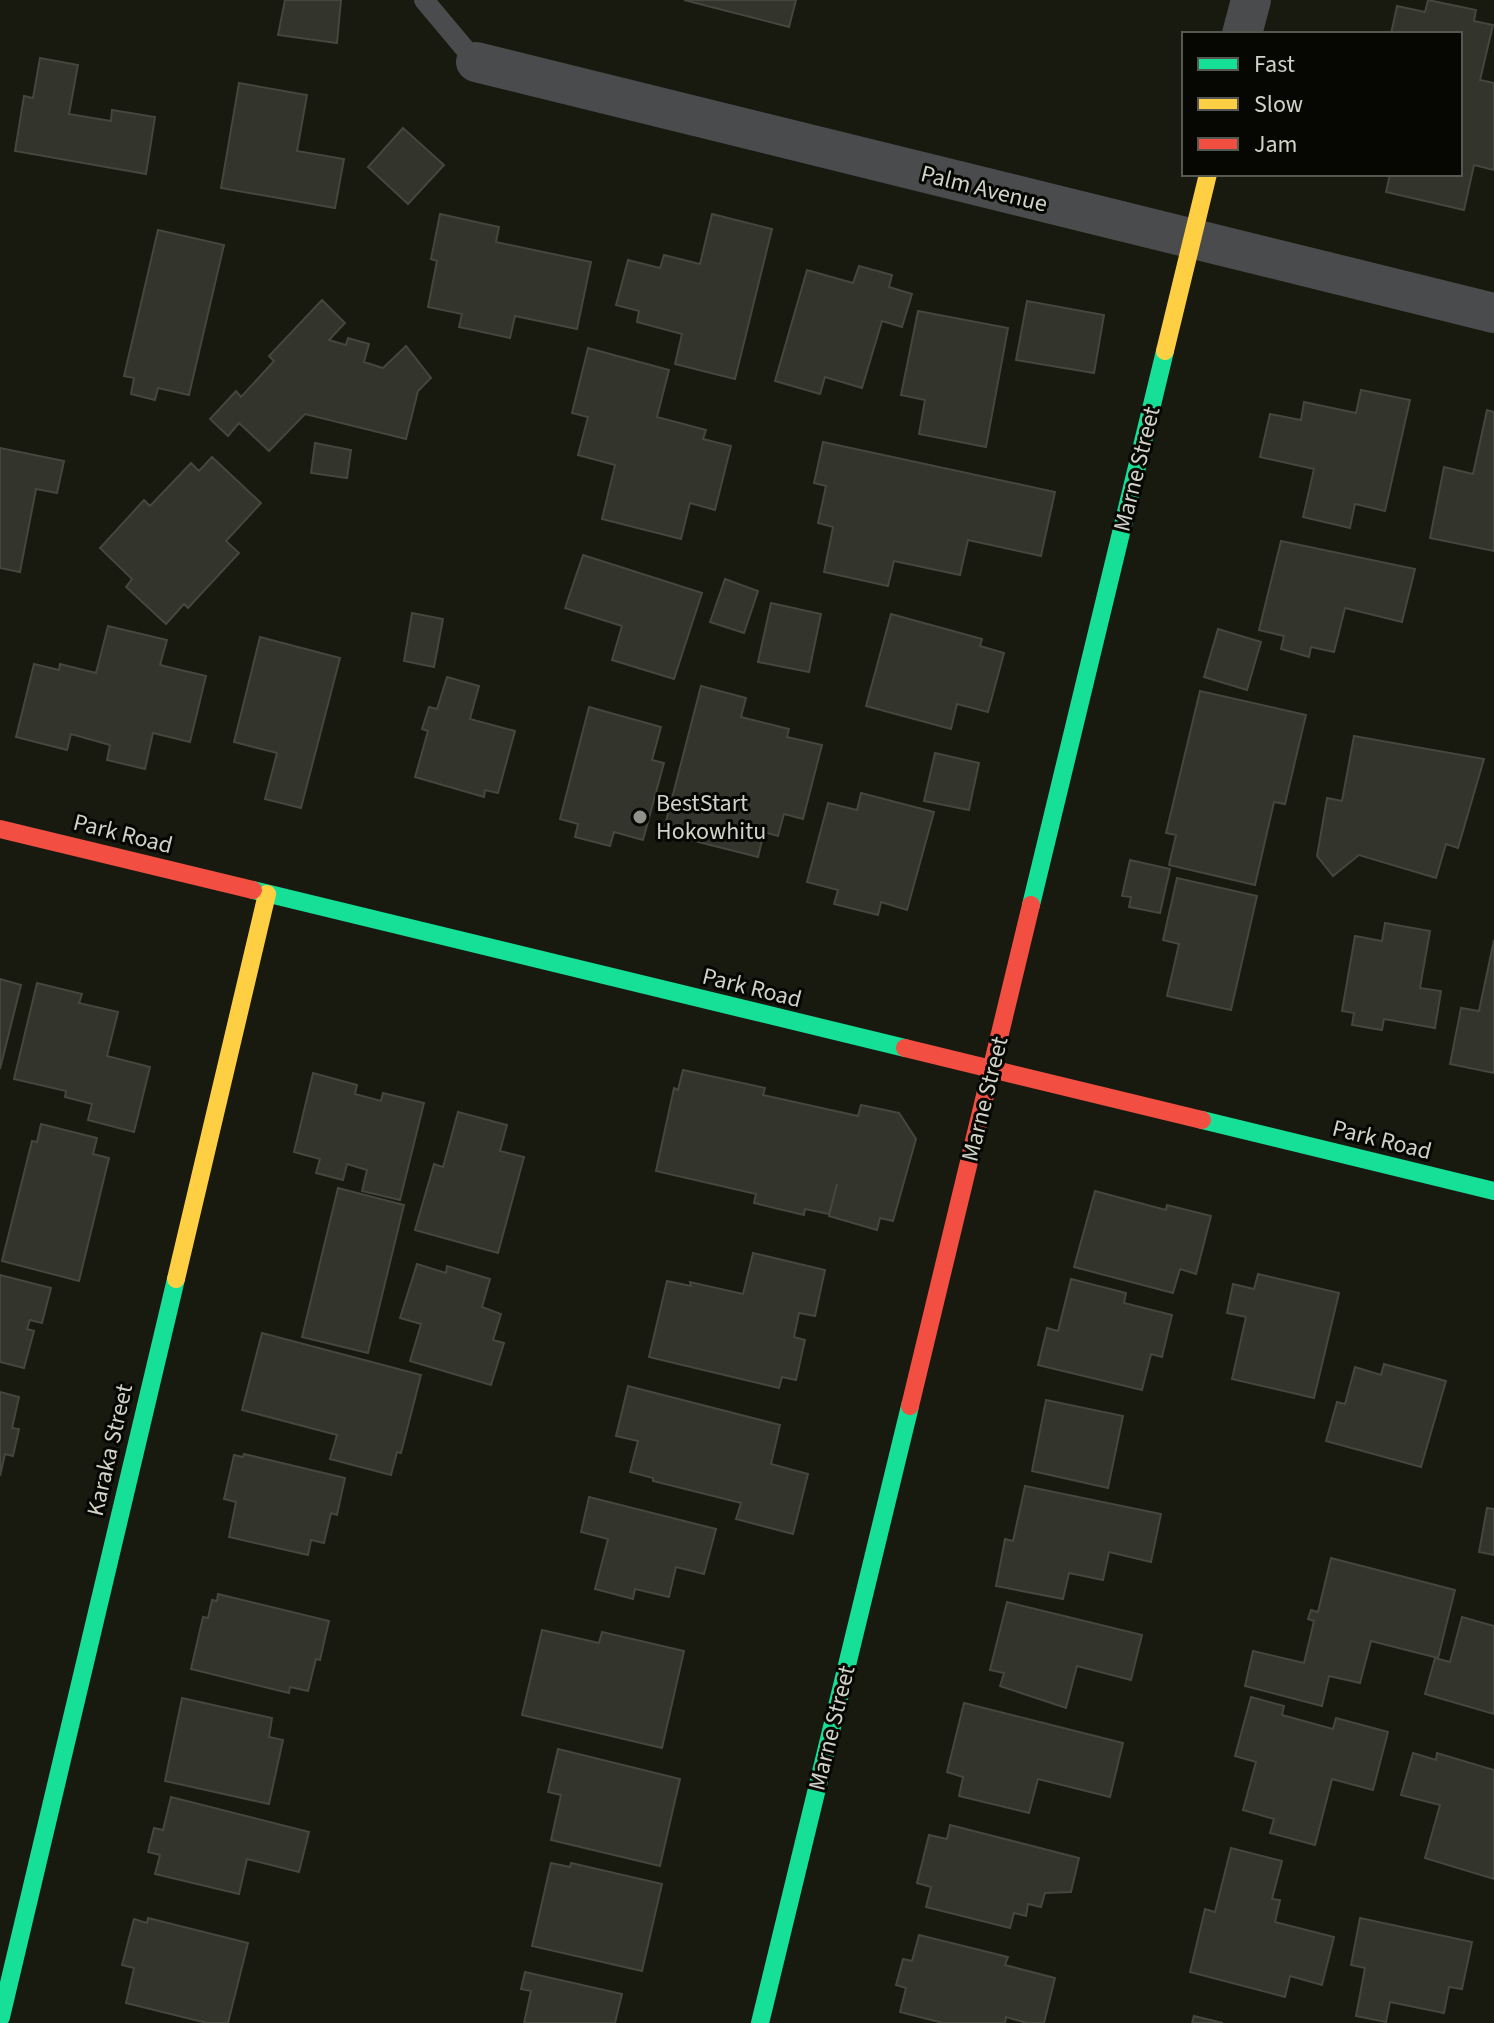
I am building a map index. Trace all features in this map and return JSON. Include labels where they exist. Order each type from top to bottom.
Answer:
[{"type":"street","points":[[1243,32],[1251,0]]},
{"type":"street","name":"Palm Avenue","points":[[476,62],[1494,313]]},
{"type":"street","name":"Marne Street","points":[[760,2023],[1208,176]]},
{"type":"street","name":"Park Road","points":[[0,829],[1494,1191]]},
{"type":"street","name":"Karaka Street","points":[[1,2017],[267,894]]},
{"type":"lane","points":[[424,0],[476,62]]},
{"type":"building","points":[[285,0],[341,0],[337,43],[278,35]]},
{"type":"building","points":[[684,0],[796,0],[789,27]]},
{"type":"building","points":[[1428,0],[1476,10],[1474,21],[1493,25],[1480,80],[1494,83],[1494,170],[1474,165],[1464,210],[1386,192],[1390,176],[1462,176],[1462,32],[1391,32],[1397,6],[1425,12]]},
{"type":"building","points":[[40,58],[78,65],[69,114],[111,121],[112,110],[155,117],[146,174],[15,151],[24,96],[33,98]]},
{"type":"building","points":[[239,83],[307,95],[297,151],[344,159],[335,208],[221,188]]},
{"type":"building","points":[[403,128],[444,165],[408,204],[368,167]]},
{"type":"building","points":[[440,214],[499,227],[496,242],[591,262],[577,329],[515,316],[510,338],[459,327],[462,314],[428,307],[437,261],[431,259]]},
{"type":"building","points":[[712,214],[772,229],[735,379],[675,364],[682,334],[637,322],[639,311],[616,305],[628,260],[660,268],[664,255],[700,264]]},
{"type":"building","points":[[158,230],[224,245],[189,395],[158,388],[155,400],[131,394],[134,378],[124,376]]},
{"type":"building","points":[[859,266],[892,275],[889,287],[912,294],[902,327],[882,321],[862,388],[825,377],[820,394],[775,381],[807,270],[853,283]]},
{"type":"building","points":[[322,300],[345,323],[329,340],[346,345],[348,338],[369,344],[364,362],[383,368],[406,346],[431,378],[418,391],[406,439],[305,414],[269,451],[239,423],[228,436],[210,419],[236,391],[241,397],[274,361],[269,356]]},
{"type":"building","points":[[1027,301],[1104,315],[1094,373],[1016,360]]},
{"type":"building","points":[[918,311],[1008,328],[986,447],[919,434],[925,400],[901,395]]},
{"type":"building","points":[[588,348],[669,370],[657,417],[706,430],[703,439],[731,446],[715,510],[690,503],[681,539],[602,519],[615,465],[578,455],[588,417],[572,413]]},
{"type":"building","points":[[1361,390],[1410,400],[1385,511],[1355,504],[1350,528],[1303,517],[1314,469],[1260,457],[1270,414],[1301,420],[1304,402],[1356,413]]},
{"type":"building","points":[[1487,410],[1494,412],[1494,551],[1430,538],[1444,467],[1473,474]]},
{"type":"building","points":[[823,442],[1055,492],[1041,556],[968,540],[960,575],[894,561],[888,586],[824,572],[833,527],[818,523],[826,486],[814,483]]},
{"type":"building","points":[[315,443],[351,450],[347,478],[311,473]]},
{"type":"building","points":[[0,448],[64,461],[57,493],[36,489],[20,572],[0,568]]},
{"type":"building","points":[[212,457],[261,503],[226,541],[239,553],[188,608],[184,604],[166,624],[126,587],[132,579],[100,548],[144,500],[150,506],[191,463],[199,471]]},
{"type":"building","points":[[1281,541],[1415,569],[1402,622],[1345,608],[1334,652],[1311,647],[1309,657],[1281,649],[1284,636],[1259,630]]},
{"type":"building","points":[[583,555],[702,593],[674,679],[612,660],[622,626],[565,608]]},
{"type":"building","points":[[725,579],[758,591],[744,633],[710,622]]},
{"type":"building","points":[[771,603],[821,614],[809,672],[758,662]]},
{"type":"building","points":[[412,613],[443,619],[434,667],[404,661]]},
{"type":"building","points":[[891,614],[982,639],[980,646],[1004,653],[988,712],[957,704],[951,729],[866,706]]},
{"type":"building","points":[[108,626],[167,640],[160,665],[206,676],[190,742],[153,733],[145,769],[107,760],[110,745],[71,734],[67,750],[16,737],[34,664],[59,670],[60,664],[96,673]]},
{"type":"building","points":[[1218,629],[1261,642],[1247,690],[1204,677]]},
{"type":"building","points":[[260,637],[340,658],[301,808],[265,799],[277,753],[234,742]]},
{"type":"building","points":[[447,677],[479,686],[470,719],[515,731],[498,793],[485,790],[484,797],[415,777],[428,731],[422,729],[429,707],[437,709]]},
{"type":"building","points":[[701,686],[746,698],[741,717],[789,729],[787,737],[822,745],[803,819],[784,814],[778,836],[764,832],[758,857],[663,833]]},
{"type":"building","points":[[1200,691],[1306,715],[1285,804],[1274,802],[1255,885],[1169,865],[1176,835],[1166,833]]},
{"type":"building","points":[[589,707],[661,727],[652,760],[664,763],[643,840],[614,832],[610,846],[575,837],[578,824],[560,819]]},
{"type":"building","points":[[1354,736],[1484,759],[1458,848],[1446,844],[1436,878],[1359,855],[1333,876],[1317,856],[1327,798],[1342,801]]},
{"type":"building","points":[[935,753],[979,763],[969,810],[924,801]]},
{"type":"building","points":[[861,793],[934,812],[907,910],[881,902],[878,915],[834,904],[838,890],[807,882],[828,803],[857,810]]},
{"type":"building","points":[[1130,860],[1170,869],[1160,913],[1129,907],[1131,897],[1122,896]]},
{"type":"building","points":[[1177,878],[1257,896],[1231,1010],[1167,996],[1179,944],[1163,940]]},
{"type":"building","points":[[1385,923],[1430,931],[1420,988],[1441,991],[1435,1028],[1384,1019],[1382,1030],[1352,1025],[1354,1013],[1342,1011],[1355,936],[1382,941]]},
{"type":"building","points":[[1494,940],[1494,1073],[1450,1064],[1461,1008],[1479,1011]]},
{"type":"building","points":[[0,979],[21,985],[0,1069]]},
{"type":"building","points":[[37,983],[82,994],[79,1003],[118,1012],[107,1056],[150,1067],[134,1132],[88,1120],[92,1104],[65,1097],[66,1091],[14,1079]]},
{"type":"building","points":[[683,1070],[765,1088],[763,1095],[858,1116],[861,1105],[899,1113],[916,1139],[893,1221],[880,1218],[877,1230],[829,1216],[837,1184],[829,1214],[805,1209],[804,1215],[754,1203],[756,1194],[656,1171],[674,1088],[678,1090]]},
{"type":"building","points":[[313,1073],[357,1085],[355,1094],[381,1101],[383,1093],[424,1103],[400,1200],[362,1191],[367,1170],[347,1164],[343,1180],[316,1173],[320,1159],[294,1152]]},
{"type":"building","points":[[458,1112],[507,1125],[500,1151],[524,1157],[498,1253],[415,1230],[434,1164],[443,1167]]},
{"type":"building","points":[[41,1124],[97,1138],[93,1154],[109,1158],[79,1281],[2,1261],[32,1141],[37,1142]]},
{"type":"building","points":[[338,1188],[404,1205],[368,1353],[302,1337]]},
{"type":"building","points":[[1095,1191],[1166,1210],[1167,1205],[1211,1216],[1196,1274],[1180,1269],[1173,1293],[1074,1267]]},
{"type":"building","points":[[753,1253],[825,1270],[815,1316],[799,1313],[794,1337],[805,1340],[796,1380],[782,1377],[779,1388],[649,1357],[667,1281],[691,1286],[690,1282],[743,1294]]},
{"type":"building","points":[[417,1264],[446,1273],[447,1266],[490,1279],[482,1307],[501,1314],[493,1340],[504,1343],[491,1385],[410,1361],[421,1324],[400,1318]]},
{"type":"building","points":[[1258,1274],[1339,1293],[1314,1398],[1232,1379],[1246,1317],[1227,1313],[1233,1284],[1254,1289]]},
{"type":"building","points":[[0,1275],[51,1288],[42,1323],[30,1320],[27,1329],[34,1331],[24,1368],[0,1362]]},
{"type":"building","points":[[1071,1279],[1126,1293],[1124,1303],[1172,1315],[1162,1357],[1151,1354],[1142,1390],[1038,1365],[1047,1328],[1058,1331]]},
{"type":"building","points":[[262,1333],[421,1375],[401,1453],[397,1452],[391,1475],[330,1459],[337,1435],[242,1410]]},
{"type":"building","points":[[1384,1364],[1446,1381],[1421,1467],[1326,1441],[1337,1402],[1345,1404],[1355,1367],[1381,1375]]},
{"type":"building","points":[[628,1386],[780,1425],[771,1464],[808,1474],[793,1534],[736,1519],[741,1503],[653,1481],[653,1478],[630,1472],[638,1441],[616,1436]]},
{"type":"building","points":[[0,1392],[19,1397],[12,1428],[19,1429],[13,1456],[5,1454],[0,1476]]},
{"type":"building","points":[[1046,1400],[1123,1416],[1108,1488],[1032,1471]]},
{"type":"building","points":[[244,1454],[345,1478],[337,1515],[331,1513],[324,1543],[311,1540],[308,1555],[229,1537],[236,1502],[224,1499],[234,1455],[243,1457]]},
{"type":"building","points":[[1025,1486],[1161,1514],[1151,1562],[1109,1552],[1103,1580],[1069,1573],[1063,1599],[996,1586],[1005,1539],[1013,1541]]},
{"type":"building","points":[[589,1497],[716,1529],[704,1574],[676,1567],[669,1597],[635,1589],[633,1599],[595,1589],[608,1539],[581,1532]]},
{"type":"building","points":[[1487,1508],[1494,1509],[1494,1555],[1479,1552]]},
{"type":"building","points":[[1331,1558],[1455,1590],[1438,1658],[1371,1641],[1360,1683],[1329,1676],[1322,1706],[1245,1686],[1253,1651],[1304,1663],[1314,1621],[1308,1619],[1311,1610],[1318,1612]]},
{"type":"building","points":[[218,1594],[329,1621],[320,1660],[316,1659],[308,1691],[290,1687],[289,1693],[191,1669],[203,1617],[208,1618],[212,1600],[217,1601]]},
{"type":"building","points":[[1007,1602],[1142,1635],[1131,1680],[1077,1666],[1066,1708],[1000,1686],[1004,1673],[990,1670]]},
{"type":"building","points":[[1462,1617],[1494,1626],[1494,1714],[1425,1694],[1435,1658],[1450,1662]]},
{"type":"building","points":[[542,1630],[599,1643],[602,1632],[684,1651],[662,1748],[522,1715]]},
{"type":"building","points":[[1251,1697],[1284,1706],[1282,1715],[1333,1729],[1336,1718],[1388,1732],[1373,1790],[1332,1779],[1315,1845],[1270,1833],[1274,1819],[1243,1810],[1256,1762],[1235,1756]]},
{"type":"building","points":[[182,1698],[272,1718],[269,1737],[283,1740],[269,1804],[165,1781]]},
{"type":"building","points":[[964,1703],[1123,1743],[1110,1797],[1038,1779],[1029,1813],[959,1796],[963,1777],[947,1772]]},
{"type":"building","points":[[558,1749],[680,1779],[660,1866],[551,1840],[561,1795],[548,1792]]},
{"type":"building","points":[[1413,1753],[1436,1760],[1437,1753],[1494,1770],[1494,1879],[1425,1858],[1440,1805],[1401,1795]]},
{"type":"building","points":[[171,1797],[309,1832],[299,1872],[247,1859],[239,1894],[155,1874],[160,1855],[148,1852],[154,1828],[163,1830]]},
{"type":"building","points":[[950,1825],[1079,1858],[1071,1892],[1045,1893],[1041,1907],[1028,1904],[1026,1916],[1014,1913],[1010,1928],[926,1907],[931,1887],[917,1883],[929,1835],[947,1839]]},
{"type":"building","points":[[1231,1848],[1282,1861],[1272,1899],[1280,1900],[1275,1922],[1334,1937],[1322,1985],[1290,1976],[1285,1997],[1190,1972],[1205,1909],[1215,1912]]},
{"type":"building","points":[[551,1863],[570,1867],[571,1863],[662,1884],[642,1971],[532,1946]]},
{"type":"building","points":[[148,1918],[248,1943],[228,2023],[207,2023],[126,2003],[134,1968],[122,1965],[134,1919],[147,1923]]},
{"type":"building","points":[[1360,1918],[1472,1942],[1462,1989],[1449,1987],[1444,2013],[1390,2002],[1386,2022],[1356,2016],[1365,1968],[1351,1965]]},
{"type":"building","points":[[919,1935],[1008,1957],[1005,1965],[1055,1978],[1044,2023],[1027,2023],[1006,2017],[1005,2023],[943,2023],[900,2012],[906,1988],[896,1985],[903,1959],[912,1961]]},
{"type":"building","points":[[525,1972],[622,1994],[615,2023],[524,2023],[531,1991],[521,1989]]},
{"type":"building","points":[[1194,2016],[1223,2023],[1192,2023]]},
{"type":"traffic: fast","points":[[1031,905],[1165,351]]},
{"type":"traffic: fast","points":[[253,890],[905,1048]]},
{"type":"traffic: fast","points":[[1202,1120],[1494,1191]]},
{"type":"traffic: fast","points":[[1,2017],[176,1279]]},
{"type":"traffic: fast","points":[[760,2023],[910,1406]]},
{"type":"traffic: slow","points":[[1165,351],[1208,176]]},
{"type":"traffic: slow","points":[[176,1279],[267,894]]},
{"type":"traffic: jam","points":[[0,829],[253,890]]},
{"type":"traffic: jam","points":[[910,1406],[1031,905]]},
{"type":"traffic: jam","points":[[905,1048],[1202,1120]]},
{"type":"place","name":"BestStart Hokowhitu","points":[[640,817]]}]
